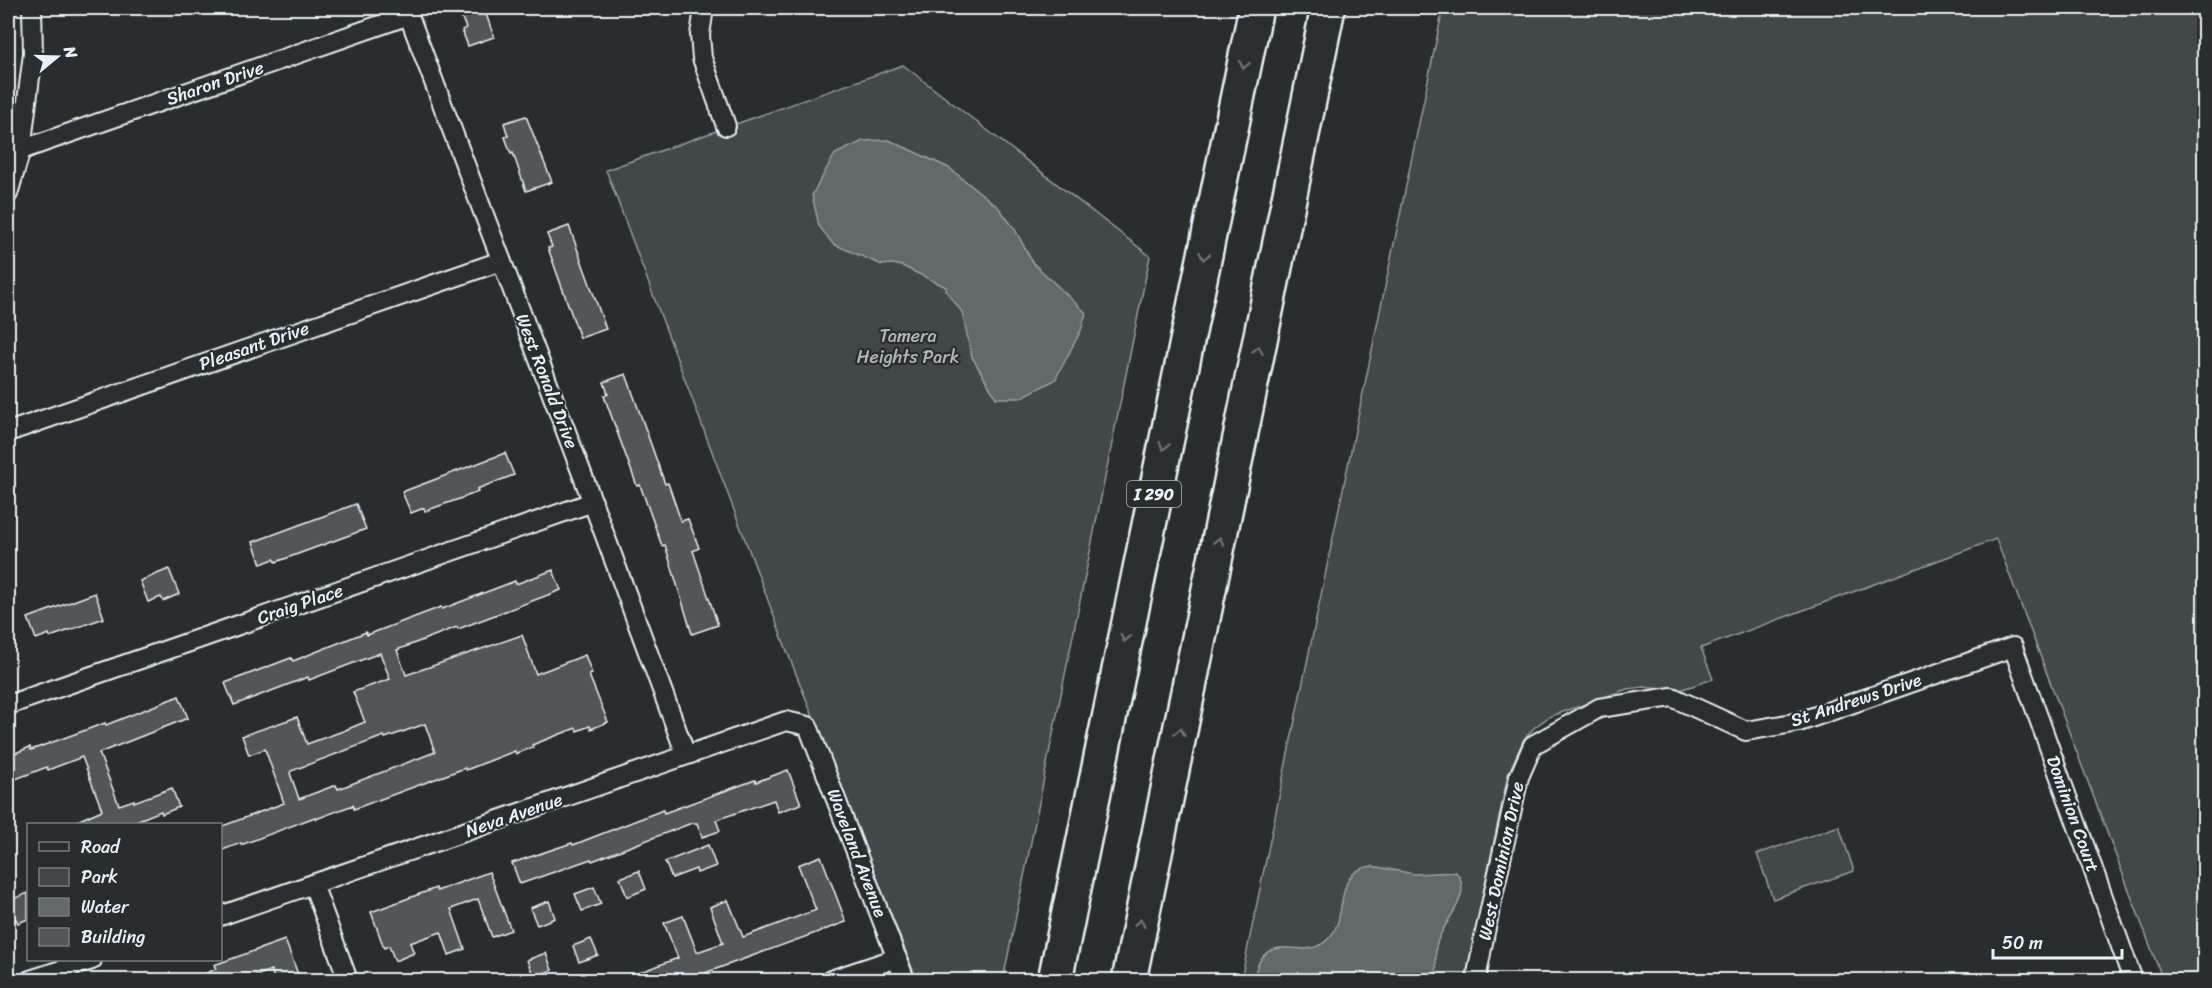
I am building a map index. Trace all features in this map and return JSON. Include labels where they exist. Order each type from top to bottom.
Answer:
[{"type":"highway","name":"I 290","points":[[1055,981],[1256,8]]},
{"type":"highway","points":[[1129,981],[1328,8]]},
{"type":"street","points":[[8,194],[21,150],[33,53],[32,8]]},
{"type":"street","points":[[704,8],[700,35],[702,58],[726,126]]},
{"type":"street","name":"Sharon Drive","points":[[21,150],[407,11]]},
{"type":"street","name":"West Ronald Drive","points":[[407,11],[686,755]]},
{"type":"street","name":"Pleasant Drive","points":[[8,432],[501,261]]},
{"type":"street","name":"Craig Place","points":[[8,705],[593,502]]},
{"type":"street","name":"St Andrews Drive","points":[[1533,745],[1599,708],[1672,697],[1746,731],[1799,722],[2013,647]]},
{"type":"street","name":"Dominion Court","points":[[2013,647],[2133,981]]},
{"type":"street","name":"Neva Avenue","points":[[222,915],[786,721],[808,726]]},
{"type":"street","name":"Waveland Avenue","points":[[808,726],[905,981]]},
{"type":"street","name":"West Dominion Drive","points":[[1476,981],[1519,777],[1533,745]]},
{"type":"street","points":[[313,884],[348,981]]},
{"type":"street","points":[[831,981],[897,958]]},
{"type":"street","points":[[30,981],[89,961]]},
{"type":"green space","points":[[1443,8],[2204,8],[2204,980],[2163,980],[1996,539],[1701,648],[1713,679],[1677,691],[1644,687],[1627,689],[1549,717],[1535,727],[1524,739],[1508,774],[1465,980],[1241,980]]},
{"type":"green space","name":"Tamera Heights Park","points":[[903,65],[1150,256],[1003,980],[917,980],[787,651],[606,170]]},
{"type":"green space","points":[[1839,826],[1854,871],[1773,899],[1757,854]]},
{"type":"water","points":[[889,140],[949,168],[998,207],[1014,228],[1033,263],[1086,313],[1081,330],[1055,380],[1020,398],[996,398],[972,357],[962,312],[946,291],[946,287],[902,266],[882,265],[833,244],[819,226],[812,195],[835,154],[863,141]]},
{"type":"water","points":[[1372,866],[1414,874],[1456,872],[1461,881],[1462,891],[1460,900],[1436,947],[1437,980],[1253,980],[1259,963],[1267,953],[1286,948],[1307,949],[1318,946],[1328,939],[1335,930],[1346,885],[1351,876],[1359,870]]},
{"type":"building","points":[[484,8],[494,37],[468,46],[462,30],[466,28],[461,16]]},
{"type":"building","points":[[526,116],[552,182],[526,191],[505,137],[508,136],[504,123]]},
{"type":"building","points":[[569,226],[606,329],[580,338],[548,248],[552,247],[547,234]]},
{"type":"building","points":[[626,374],[665,484],[668,483],[681,521],[688,519],[699,548],[693,551],[718,625],[692,634],[665,545],[662,546],[640,485],[637,486],[604,396],[608,394],[604,382]]},
{"type":"building","points":[[505,453],[514,475],[477,489],[478,492],[462,498],[425,511],[424,508],[411,513],[402,492]]},
{"type":"building","points":[[356,504],[366,529],[276,562],[274,559],[261,564],[253,542]]},
{"type":"building","points":[[169,569],[179,594],[163,601],[161,597],[148,602],[140,581]]},
{"type":"building","points":[[553,570],[561,590],[397,650],[406,675],[522,635],[536,674],[585,655],[592,674],[589,675],[608,722],[591,729],[590,726],[577,731],[576,728],[532,745],[533,747],[516,754],[515,751],[354,809],[353,805],[222,850],[222,826],[284,803],[265,749],[249,755],[242,736],[297,717],[307,744],[343,731],[365,722],[353,692],[390,679],[380,653],[234,705],[225,683],[291,658],[293,661],[366,632],[367,635],[441,607],[442,609],[515,581],[516,584]],"holes":[[[425,724],[435,752],[338,789],[336,785],[299,799],[290,773],[384,736],[385,738]]]},
{"type":"building","points":[[95,593],[104,618],[50,637],[49,634],[36,639],[28,618]]},
{"type":"building","points":[[179,696],[188,718],[99,753],[119,805],[172,788],[179,807],[162,814],[161,811],[131,823],[73,823],[102,810],[82,757],[8,782],[8,756],[105,723],[106,725]]},
{"type":"building","points":[[788,770],[801,804],[778,812],[774,800],[716,820],[720,831],[702,837],[697,823],[692,823],[592,861],[591,859],[520,884],[512,863],[572,843],[573,845],[663,810],[664,813]]},
{"type":"building","points":[[708,845],[716,866],[697,873],[696,869],[672,878],[665,862]]},
{"type":"building","points":[[821,856],[846,922],[683,981],[622,981],[622,979],[678,958],[664,923],[683,916],[697,952],[723,943],[710,907],[728,900],[743,937],[816,910],[798,865]]},
{"type":"building","points":[[639,871],[646,889],[627,897],[620,878]]},
{"type":"building","points":[[489,872],[511,930],[492,937],[478,899],[451,909],[465,949],[449,955],[441,932],[410,943],[414,953],[395,961],[389,946],[384,948],[371,912],[436,888],[437,891]]},
{"type":"building","points":[[594,887],[601,904],[582,911],[575,894]]},
{"type":"building","points":[[27,893],[27,919],[18,923],[16,919],[8,923],[8,901]]},
{"type":"building","points":[[549,901],[555,918],[537,925],[530,908]]},
{"type":"building","points":[[591,939],[598,955],[579,962],[573,946]]},
{"type":"building","points":[[285,940],[298,974],[281,981],[275,981],[271,970],[243,981],[189,981],[216,969],[214,965]]},
{"type":"building","points":[[546,953],[552,970],[534,977],[527,960]]}]
